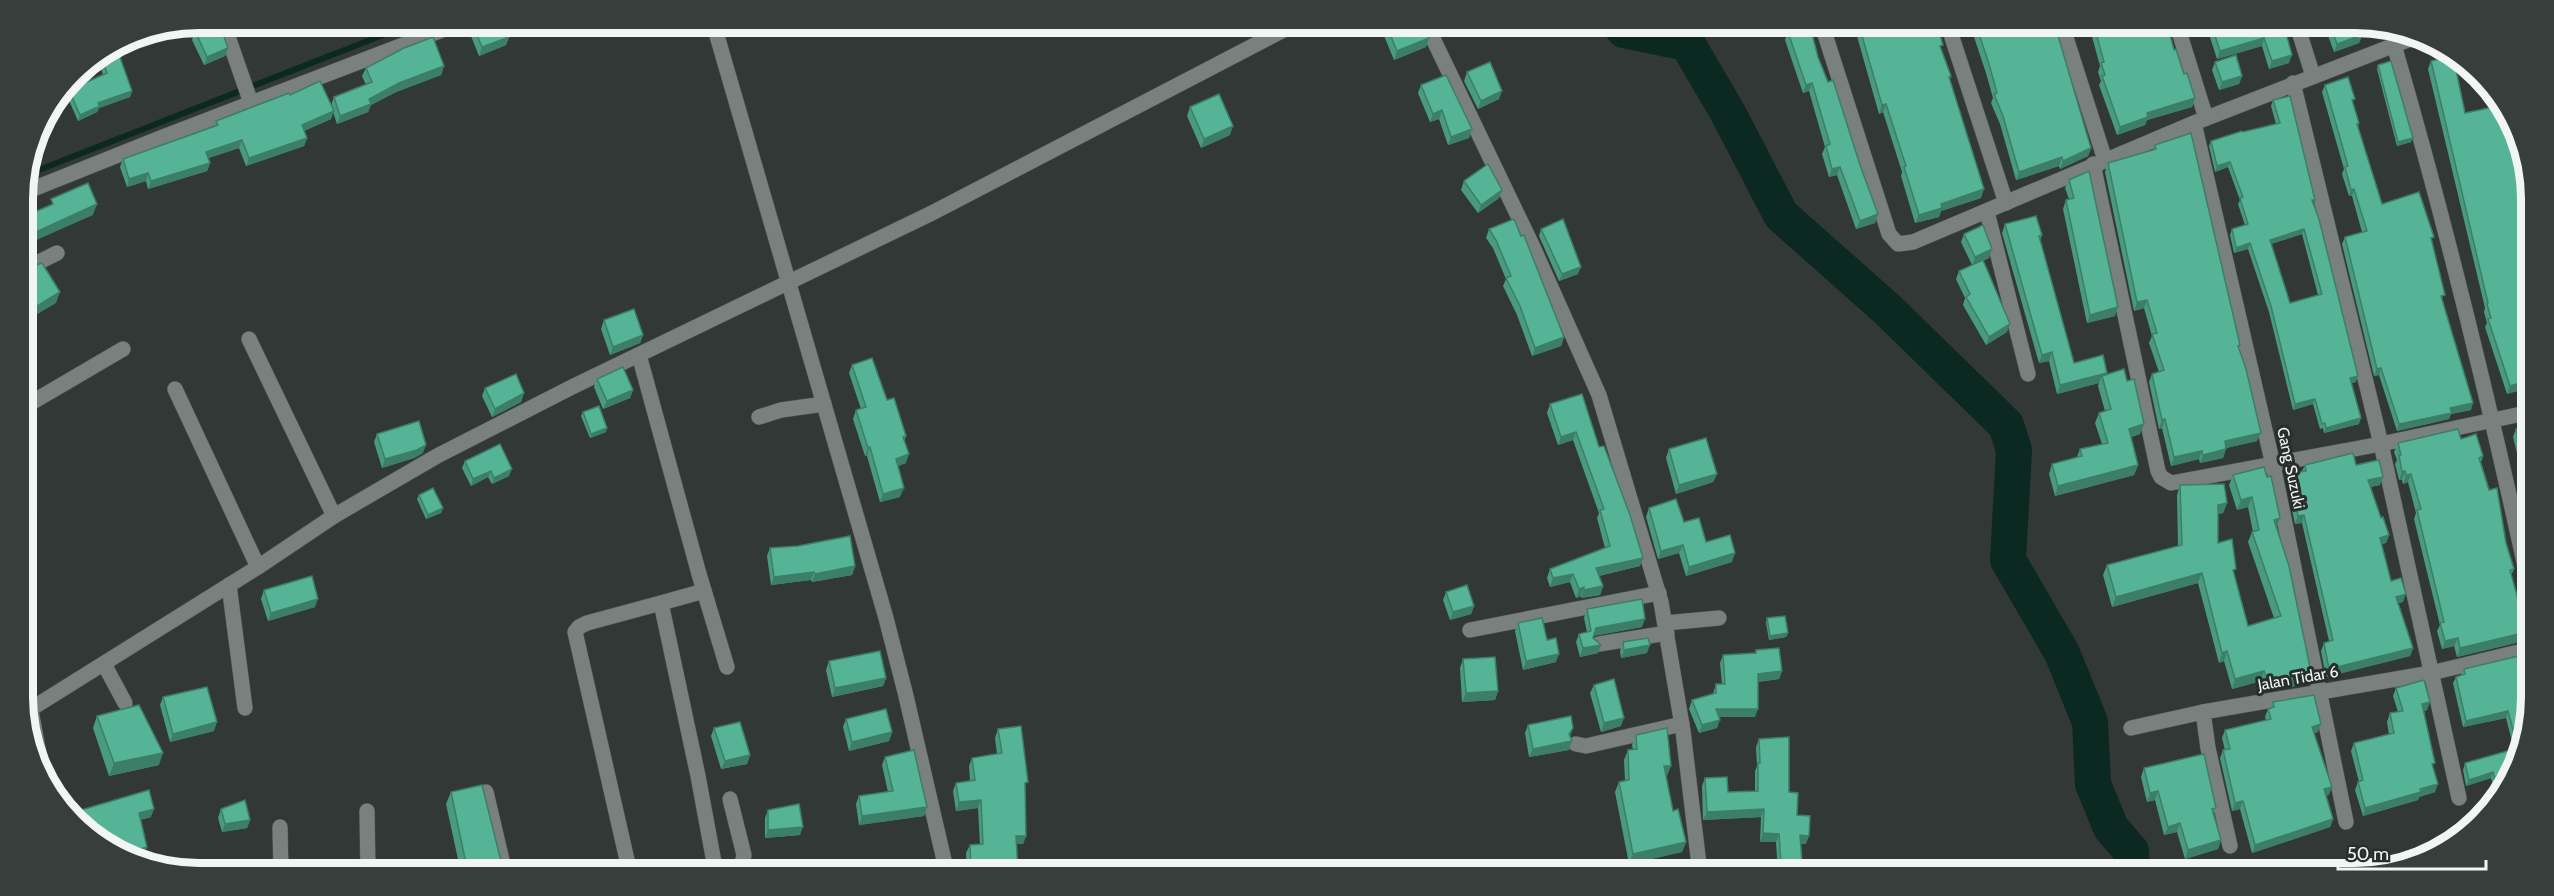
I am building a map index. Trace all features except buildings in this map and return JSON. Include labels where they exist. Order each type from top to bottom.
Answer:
[{"type":"street","points":[[228,33],[249,95]]},
{"type":"street","points":[[33,189],[249,95],[431,33]]},
{"type":"street","points":[[716,33],[790,283],[903,684],[945,863]]},
{"type":"street","points":[[33,707],[258,567],[334,516],[437,456],[932,213],[1278,33]]},
{"type":"street","points":[[1430,33],[1533,247],[1593,381],[1659,593],[1682,724],[1699,863]]},
{"type":"street","points":[[1825,33],[1893,241],[1898,244],[1914,242],[2099,162],[2403,41]]},
{"type":"street","points":[[1951,33],[2006,203]]},
{"type":"street","points":[[2064,33],[2099,162],[2158,471],[2162,477],[2171,483],[2381,444],[2521,414]]},
{"type":"street","name":"Gang Suzuki","points":[[2179,33],[2200,121],[2273,465],[2346,822]]},
{"type":"street","points":[[2299,33],[2313,76]]},
{"type":"street","points":[[2394,45],[2437,193],[2494,420],[2521,547]]},
{"type":"street","points":[[2293,83],[2381,444],[2459,798]]},
{"type":"street","points":[[1987,212],[2028,374]]},
{"type":"street","points":[[33,265],[57,253]]},
{"type":"street","points":[[249,339],[334,516]]},
{"type":"street","points":[[33,402],[123,349]]},
{"type":"street","points":[[639,355],[704,591],[728,667]]},
{"type":"street","points":[[175,389],[258,567]]},
{"type":"street","points":[[759,417],[781,410],[824,404]]},
{"type":"street","points":[[229,585],[245,708]]},
{"type":"street","points":[[628,863],[575,632],[587,623],[704,591]]},
{"type":"street","points":[[1470,630],[1659,593]]},
{"type":"street","points":[[661,603],[714,863]]},
{"type":"street","points":[[1599,644],[1719,618]]},
{"type":"street","name":"Jalan Tidar 6","points":[[2131,728],[2203,712],[2431,673],[2521,651]]},
{"type":"street","points":[[104,664],[125,703]]},
{"type":"street","points":[[2203,712],[2208,748],[2230,846]]},
{"type":"street","points":[[1576,744],[1586,746],[1682,724]]},
{"type":"street","points":[[486,792],[503,863]]},
{"type":"street","points":[[730,799],[744,855],[742,863]]},
{"type":"street","points":[[367,811],[368,863]]},
{"type":"street","points":[[280,827],[281,863]]},
{"type":"waterway","points":[[35,171],[388,33]]},
{"type":"waterway","points":[[1639,33],[1687,43],[1728,113],[1781,215],[1887,309],[2006,425],[2014,450],[2008,560],[2062,653],[2090,722],[2093,784],[2111,828],[2131,851],[2132,863]]}]
